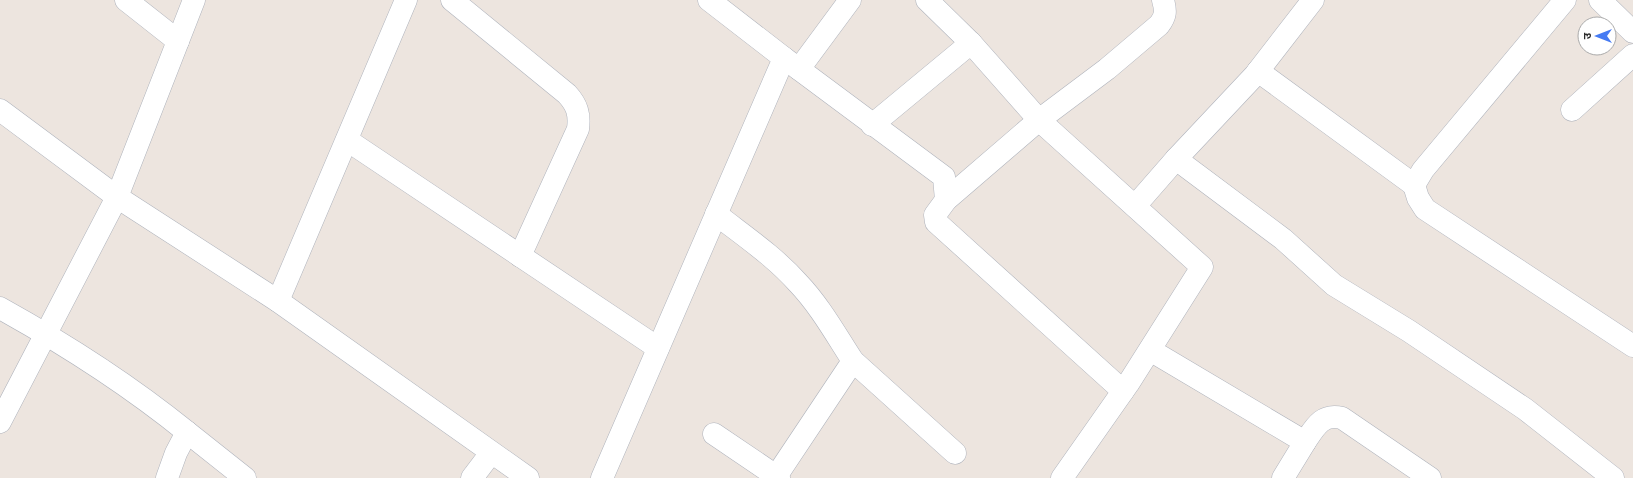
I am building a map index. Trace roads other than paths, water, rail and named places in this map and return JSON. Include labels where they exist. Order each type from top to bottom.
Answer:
[{"type":"street","points":[[126,0],[178,41]]},
{"type":"street","points":[[0,422],[45,333],[117,198],[194,0]]},
{"type":"street","points":[[278,301],[406,0]]},
{"type":"street","points":[[452,0],[568,94],[575,103],[579,112],[578,129],[520,256]]},
{"type":"street","points":[[709,0],[872,125],[944,177],[946,200]]},
{"type":"street","points":[[602,478],[716,214],[792,64],[850,0]]},
{"type":"street","points":[[927,0],[971,43],[1039,120],[1202,267],[1123,391],[1062,478]]},
{"type":"street","points":[[1123,391],[942,228],[936,222],[935,215],[946,200],[1039,120],[1107,69],[1159,25],[1165,17],[1163,0]]},
{"type":"street","points":[[1135,206],[1176,159],[1258,71],[1313,0]]},
{"type":"street","points":[[1414,185],[1423,170],[1565,0]]},
{"type":"street","points":[[1600,0],[1633,32]]},
{"type":"street","points":[[872,125],[971,43]]},
{"type":"street","points":[[1572,110],[1633,55]]},
{"type":"street","points":[[1258,71],[1414,185],[1418,198],[1426,209],[1633,346]]},
{"type":"street","points":[[0,110],[117,198],[278,301],[528,478]]},
{"type":"street","points":[[347,140],[658,348]]},
{"type":"street","points":[[1176,159],[1283,239],[1334,285],[1408,331],[1526,409],[1613,478]]},
{"type":"street","points":[[716,214],[777,262],[799,283],[821,311],[853,361],[955,453]]},
{"type":"street","points":[[0,308],[45,333],[164,414],[244,478]]},
{"type":"street","points":[[1150,350],[1305,442]]},
{"type":"street","points":[[714,434],[776,477],[853,361]]},
{"type":"street","points":[[1283,478],[1317,423],[1330,416],[1342,418],[1430,478]]},
{"type":"street","points":[[167,478],[176,453],[187,432]]},
{"type":"street","points":[[472,478],[491,453]]}]
